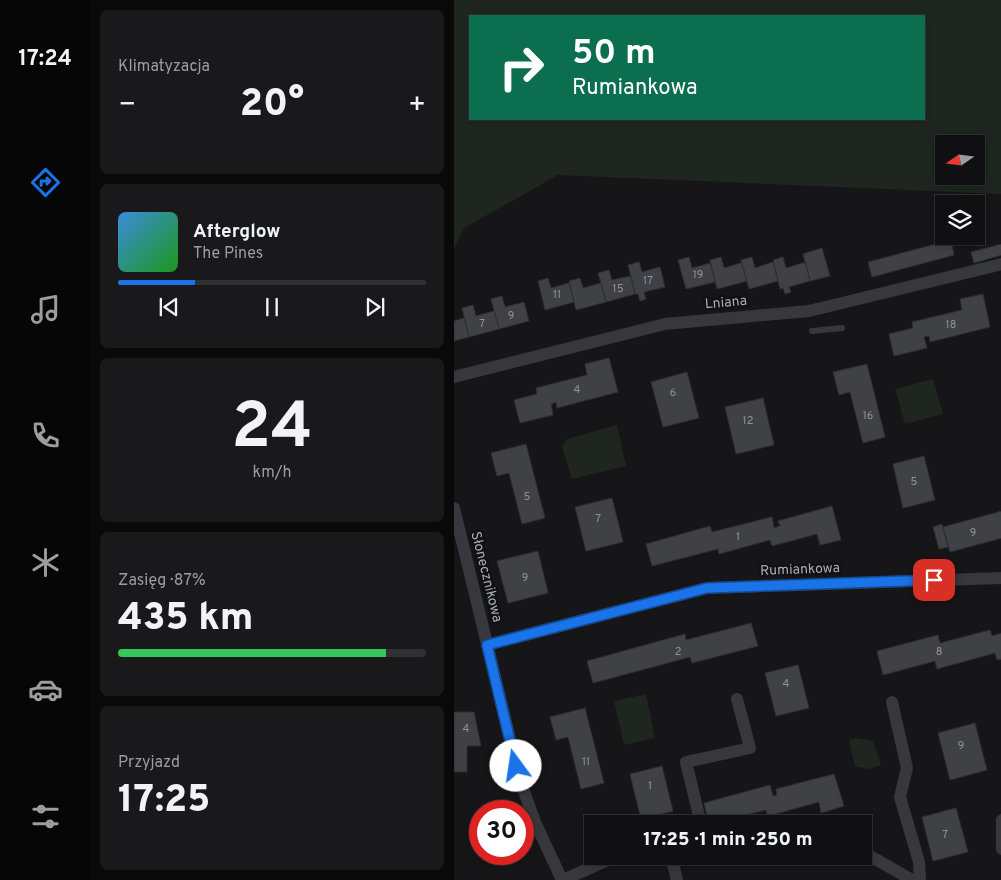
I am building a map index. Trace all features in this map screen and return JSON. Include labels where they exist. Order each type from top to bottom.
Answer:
[{"type":"street","name":"Lniana","points":[[454,377],[665,324],[809,311],[1001,264]]},
{"type":"street","name":"Słonecznikowa","points":[[454,508],[520,780],[535,822],[563,880]]},
{"type":"street","name":"Rumiankowa","points":[[487,645],[707,588],[1001,578]]},
{"type":"street","points":[[699,815],[686,762],[750,748],[737,699]]},
{"type":"street","points":[[892,702],[907,768],[900,797],[919,862],[920,880]]},
{"type":"street","points":[[1001,820],[1001,849]]},
{"type":"street","points":[[872,858],[906,879]]},
{"type":"street","points":[[563,880],[597,865]]},
{"type":"street","points":[[673,865],[677,880]]},
{"type":"lane","points":[[812,331],[842,328]]},
{"type":"shaded area","points":[[454,0],[1001,0],[1001,194],[558,175],[464,228],[454,249]]},
{"type":"shaded area","points":[[933,379],[943,414],[905,424],[895,389]]},
{"type":"shaded area","points":[[617,425],[626,466],[572,479],[562,447],[567,439]]},
{"type":"shaded area","points":[[646,694],[655,738],[624,745],[614,701]]},
{"type":"shaded area","points":[[856,738],[873,741],[881,765],[869,769],[855,766],[849,740]]},
{"type":"building","points":[[935,244],[952,245],[954,255],[872,277],[868,262]]},
{"type":"building","points":[[1002,244],[1002,255],[974,263],[971,252]]},
{"type":"building","points":[[822,248],[830,276],[810,281],[803,254]]},
{"type":"building","points":[[689,257],[692,268],[710,263],[715,282],[686,289],[678,260]]},
{"type":"building","points":[[721,257],[724,268],[741,263],[741,260],[747,281],[717,289],[710,260]]},
{"type":"building","points":[[752,257],[755,268],[773,262],[778,281],[749,289],[741,260]]},
{"type":"building","points":[[783,257],[786,268],[806,262],[810,281],[789,287],[791,292],[785,294],[783,288],[780,289],[773,260]]},
{"type":"building","points":[[639,262],[642,272],[660,267],[665,287],[644,292],[646,299],[640,301],[638,294],[635,294],[628,265]]},
{"type":"building","points":[[609,270],[612,280],[631,276],[635,294],[606,302],[598,273]]},
{"type":"building","points":[[548,278],[551,288],[569,283],[574,302],[545,310],[538,281]]},
{"type":"building","points":[[580,278],[583,288],[601,283],[606,302],[576,310],[569,281]]},
{"type":"building","points":[[983,294],[990,327],[930,342],[929,336],[924,337],[927,348],[894,356],[889,334],[913,328],[912,322],[962,310],[960,299]]},
{"type":"building","points":[[502,296],[505,307],[524,302],[529,321],[499,329],[491,299]]},
{"type":"building","points":[[473,305],[476,316],[494,311],[499,329],[469,337],[462,308]]},
{"type":"building","points":[[464,318],[469,337],[454,341],[454,321]]},
{"type":"building","points":[[609,358],[618,392],[557,408],[556,402],[551,404],[553,415],[520,423],[514,400],[537,394],[536,388],[587,375],[585,364]]},
{"type":"building","points":[[867,364],[885,437],[863,443],[850,392],[839,395],[833,372]]},
{"type":"building","points":[[687,372],[699,418],[663,427],[651,382]]},
{"type":"building","points":[[763,398],[774,445],[736,454],[725,407]]},
{"type":"building","points":[[526,444],[545,518],[522,524],[509,473],[497,476],[491,453]]},
{"type":"building","points":[[924,456],[935,500],[903,508],[893,464]]},
{"type":"building","points":[[612,498],[623,542],[586,551],[575,507]]},
{"type":"building","points":[[832,506],[841,540],[820,545],[817,534],[772,546],[770,540],[719,554],[718,549],[652,566],[646,544],[710,526],[712,532],[772,517],[774,528],[780,526],[778,521]]},
{"type":"building","points":[[1002,511],[1002,538],[950,552],[943,527]]},
{"type":"building","points":[[942,524],[948,547],[939,549],[933,527]]},
{"type":"building","points":[[538,551],[548,593],[508,603],[497,561]]},
{"type":"building","points":[[751,623],[758,646],[692,663],[690,657],[593,683],[587,661],[685,634],[686,640]]},
{"type":"building","points":[[990,630],[992,636],[1002,633],[1002,659],[997,660],[995,653],[937,669],[935,661],[883,675],[877,651],[938,635],[940,643]]},
{"type":"building","points":[[798,665],[809,708],[776,716],[765,673]]},
{"type":"building","points":[[585,708],[604,783],[581,789],[568,737],[556,740],[550,717]]},
{"type":"building","points":[[454,712],[474,712],[481,746],[467,746],[467,772],[454,772]]},
{"type":"building","points":[[975,723],[987,770],[950,780],[938,733]]},
{"type":"building","points":[[662,766],[673,811],[657,815],[640,815],[630,774]]},
{"type":"building","points":[[834,774],[844,806],[821,813],[819,802],[772,815],[768,815],[766,810],[746,815],[707,815],[704,803],[770,785],[773,796],[777,795],[776,789]]},
{"type":"building","points":[[956,808],[968,852],[933,861],[922,817]]},
{"type":"route","points":[[516,766],[487,645],[707,588],[934,580]]}]
